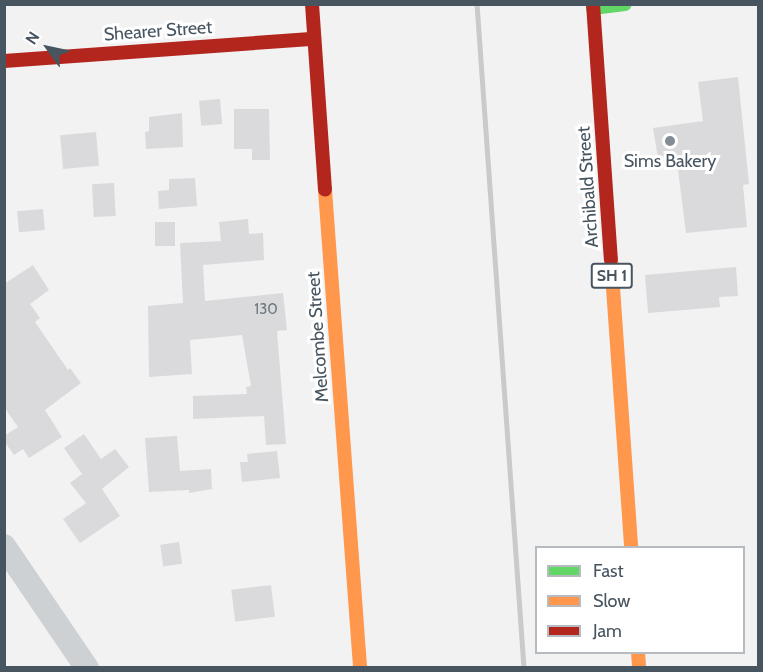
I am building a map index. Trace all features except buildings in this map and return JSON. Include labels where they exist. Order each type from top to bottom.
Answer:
[{"type":"main road","name":"Melcombe Street","points":[[312,4],[360,668]]},
{"type":"main road","points":[[593,6],[625,4]]},
{"type":"main road","name":"Archibald Street","points":[[593,6],[631,546]]},
{"type":"main road","name":"Shearer Street","points":[[4,61],[314,39]]},
{"type":"street","points":[[4,546],[87,668]]},
{"type":"railway","points":[[477,4],[524,668]]},
{"type":"traffic: fast","points":[[593,8],[625,4]]},
{"type":"traffic: slow","points":[[325,190],[360,668]]},
{"type":"traffic: slow","points":[[611,259],[631,546]]},
{"type":"traffic: slow","points":[[638,654],[639,668]]},
{"type":"traffic: jam","points":[[312,4],[325,190]]},
{"type":"traffic: jam","points":[[593,4],[611,259]]},
{"type":"traffic: jam","points":[[4,61],[314,39]]},
{"type":"place","name":"Sims Bakery","points":[[670,141]]}]
